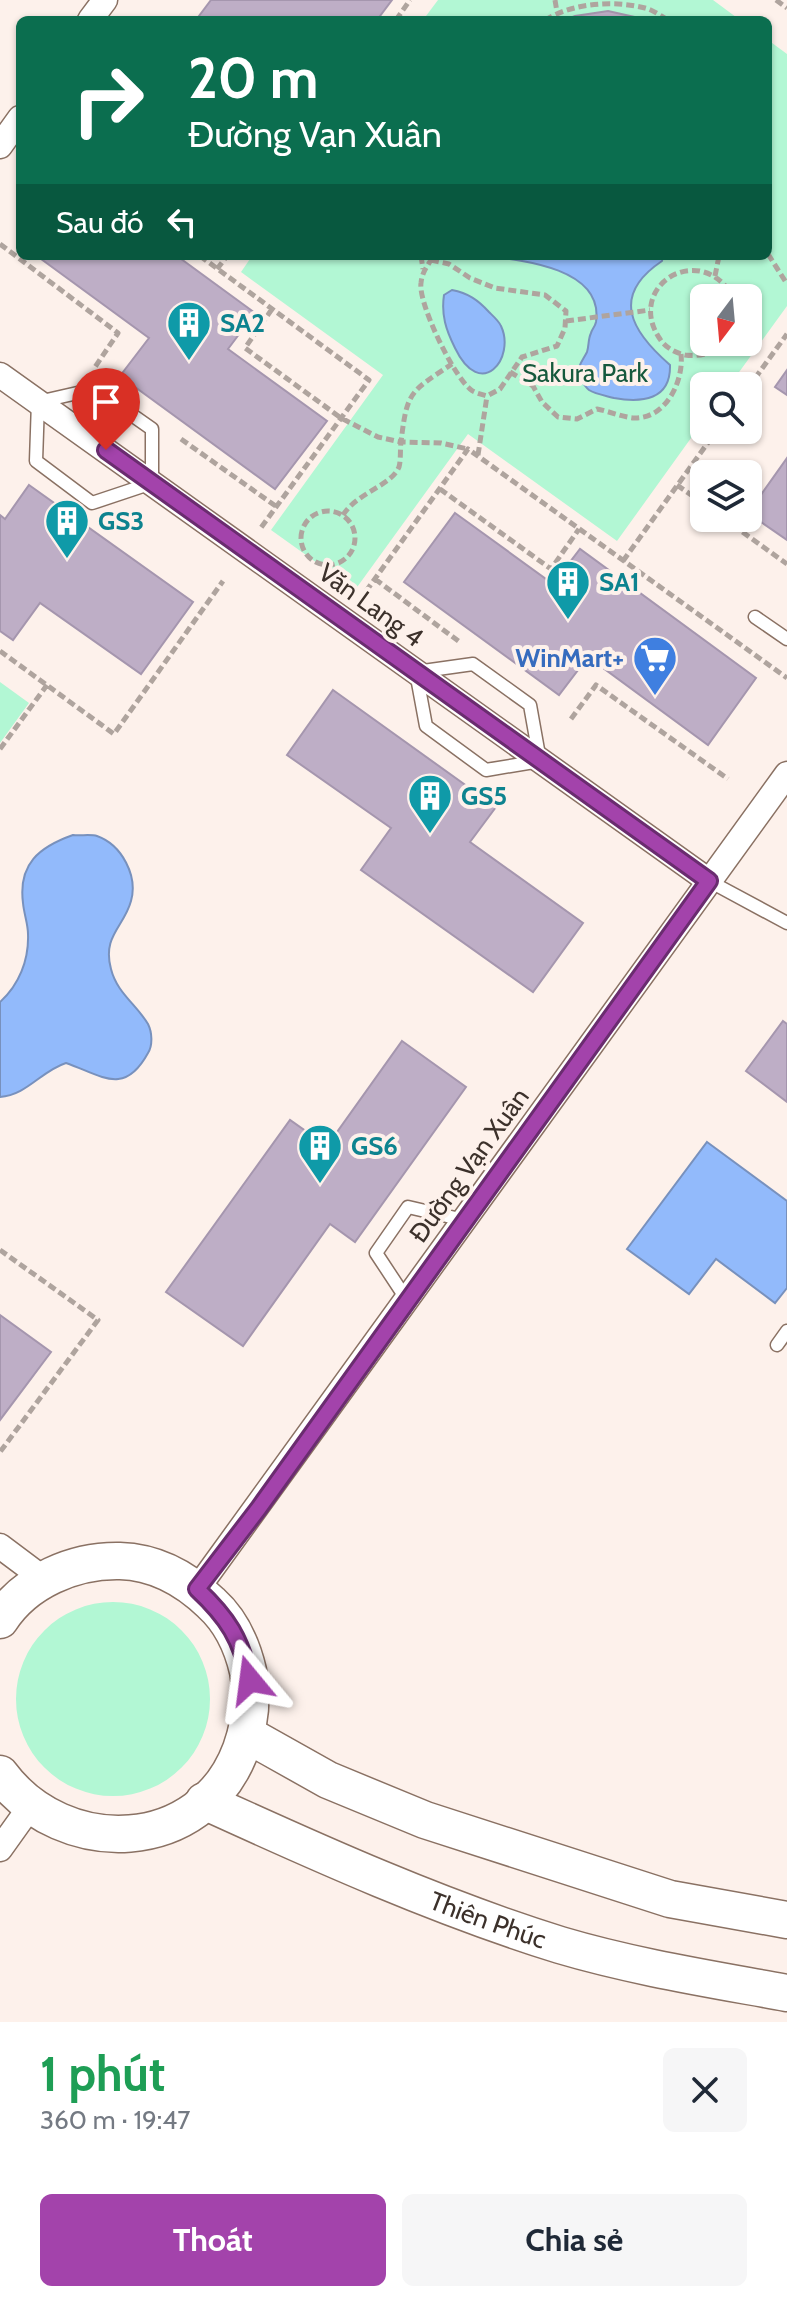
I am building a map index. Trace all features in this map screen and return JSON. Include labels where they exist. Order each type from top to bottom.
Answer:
[{"type":"street","points":[[0,146],[16,124]]},
{"type":"street","name":"Văn Lang 4","points":[[0,375],[709,881]]},
{"type":"street","name":"Đường Vạn Xuân","points":[[197,1589],[787,774]]},
{"type":"street","points":[[0,1546],[44,1579]]},
{"type":"street","points":[[0,1774],[30,1807],[53,1821],[78,1830],[132,1834],[158,1828],[204,1801],[230,1770],[246,1734],[251,1707],[250,1680],[244,1654],[233,1630],[217,1608],[197,1589],[174,1575],[149,1565],[122,1561],[95,1562],[68,1568],[44,1579],[5,1605]]},
{"type":"street","points":[[246,1734],[328,1780],[425,1820],[670,1899],[787,1920]]},
{"type":"street","name":"Thiên Phúc","points":[[204,1801],[409,1890],[561,1945],[662,1971],[787,1993]]},
{"type":"street","points":[[0,1849],[30,1807]]},
{"type":"lane","points":[[95,389],[152,429],[152,483],[92,503],[36,461],[38,402],[95,389]]},
{"type":"lane","points":[[755,617],[787,639]]},
{"type":"lane","points":[[473,664],[530,705],[540,761],[486,770],[426,726],[416,672],[473,664]]},
{"type":"lane","points":[[709,881],[787,923]]},
{"type":"lane","points":[[407,1300],[376,1253],[408,1207],[464,1220]]},
{"type":"lane","points":[[777,1345],[787,1331]]},
{"type":"path","points":[[555,0],[557,12]]},
{"type":"path","points":[[776,0],[787,8]]},
{"type":"path","points":[[551,16],[601,3],[645,8],[660,16]]},
{"type":"path","points":[[0,244],[16,256]]},
{"type":"path","points":[[21,260],[118,333],[95,367]]},
{"type":"path","points":[[205,260],[369,380],[257,533]]},
{"type":"path","points":[[217,269],[224,260]]},
{"type":"path","points":[[422,260],[424,270]]},
{"type":"path","points":[[431,260],[449,264],[470,278],[495,288],[545,295],[566,311],[566,321],[557,346],[522,357],[500,389],[487,396],[471,391],[452,364],[431,323],[420,286],[424,270],[431,260]]},
{"type":"path","points":[[715,276],[718,260]]},
{"type":"path","points":[[772,260],[787,284]]},
{"type":"path","points":[[690,355],[664,345],[653,329],[650,310],[655,292],[668,277],[686,269],[706,271],[725,284]]},
{"type":"path","points":[[272,309],[245,348],[341,418],[378,437],[468,449],[787,678]]},
{"type":"path","points":[[566,321],[650,310]]},
{"type":"path","points":[[760,372],[787,334]]},
{"type":"path","points":[[510,372],[533,386],[542,402],[558,417],[577,419],[597,409],[635,418],[658,410],[678,387],[683,370],[681,354]]},
{"type":"path","points":[[343,515],[367,491],[387,482],[399,467],[405,408],[412,393],[452,364]]},
{"type":"path","points":[[478,456],[487,396]]},
{"type":"path","points":[[181,439],[277,507]]},
{"type":"path","points":[[623,561],[707,444]]},
{"type":"path","points":[[356,606],[468,449]]},
{"type":"path","points":[[677,485],[690,494]]},
{"type":"path","points":[[440,489],[551,569],[579,529]]},
{"type":"path","points":[[330,510],[343,515],[353,526],[356,540],[352,553],[341,563],[327,566],[313,561],[303,550],[300,536],[304,523],[315,513],[330,510]]},
{"type":"path","points":[[742,532],[787,564]]},
{"type":"path","points":[[375,579],[461,643]]},
{"type":"path","points":[[0,651],[114,734],[223,581]]},
{"type":"path","points":[[0,749],[47,685]]},
{"type":"path","points":[[571,719],[596,685],[728,779]]},
{"type":"path","points":[[0,1250],[98,1320],[0,1452]]},
{"type":"green space","points":[[438,0],[713,0],[735,16],[426,16]]},
{"type":"green space","name":"Sakura Park","points":[[772,43],[787,54],[787,306],[762,340],[762,284],[690,284],[690,356],[751,356],[739,372],[690,372],[690,439],[617,541],[468,434],[355,590],[271,530],[383,375],[241,272],[249,260],[772,260]]},
{"type":"green space","points":[[0,682],[29,703],[0,743]]},
{"type":"green space","points":[[113,1602],[150,1609],[182,1630],[203,1662],[210,1699],[203,1736],[182,1768],[150,1789],[113,1796],[76,1789],[44,1768],[23,1736],[16,1699],[23,1662],[44,1630],[76,1609]]},
{"type":"water","points":[[519,260],[662,260],[646,274],[631,300],[637,326],[670,365],[666,386],[660,392],[635,400],[614,398],[589,390],[577,374],[596,322],[595,304],[587,289],[574,278]]},
{"type":"water","points":[[452,290],[477,301],[501,326],[504,351],[500,361],[485,373],[475,372],[465,364],[449,335],[443,302],[444,295]]},
{"type":"water","points":[[73,835],[95,835],[106,840],[121,854],[130,872],[131,901],[112,940],[109,958],[118,985],[148,1024],[151,1046],[139,1067],[121,1079],[101,1077],[66,1063],[18,1092],[0,1097],[0,1002],[17,980],[28,944],[22,889],[24,878],[33,859],[50,845]]},
{"type":"water","points":[[707,1142],[787,1201],[787,1288],[775,1303],[716,1259],[689,1294],[627,1249]]},
{"type":"building","points":[[211,0],[392,0],[380,16],[199,16]]},
{"type":"building","points":[[608,11],[630,16],[575,16]]},
{"type":"building","name":"SA2","points":[[42,260],[182,260],[255,313],[228,349],[327,421],[275,489],[120,376],[149,338]]},
{"type":"building","points":[[787,370],[787,395],[775,387]]},
{"type":"building","points":[[787,458],[787,540],[762,523],[762,493]]},
{"type":"building","name":"GS3","points":[[29,485],[193,602],[141,674],[40,603],[13,640],[0,631],[0,515],[5,519]]},
{"type":"building","name":"SA1","points":[[455,513],[553,584],[580,549],[756,678],[708,745],[588,657],[559,695],[404,582]]},
{"type":"building","name":"GS5","points":[[333,690],[496,807],[470,842],[583,923],[533,992],[361,870],[391,828],[287,755]]},
{"type":"building","points":[[783,1021],[787,1024],[787,1102],[746,1071]]},
{"type":"building","name":"GS6","points":[[402,1041],[466,1087],[355,1242],[330,1224],[243,1346],[166,1292],[290,1120],[327,1146]]},
{"type":"building","points":[[0,1315],[51,1352],[0,1420]]},
{"type":"place","name":"SA2","points":[[189,362]]},
{"type":"place","name":"GS3","points":[[67,560]]},
{"type":"place","name":"SA1","points":[[568,621]]},
{"type":"place","name":"WinMart+","points":[[655,697]]},
{"type":"place","name":"GS5","points":[[430,835]]},
{"type":"place","name":"GS6","points":[[320,1185]]},
{"type":"route","points":[[106,450],[709,881],[259,1508],[197,1589],[217,1608],[233,1630],[244,1654],[250,1680]]}]
